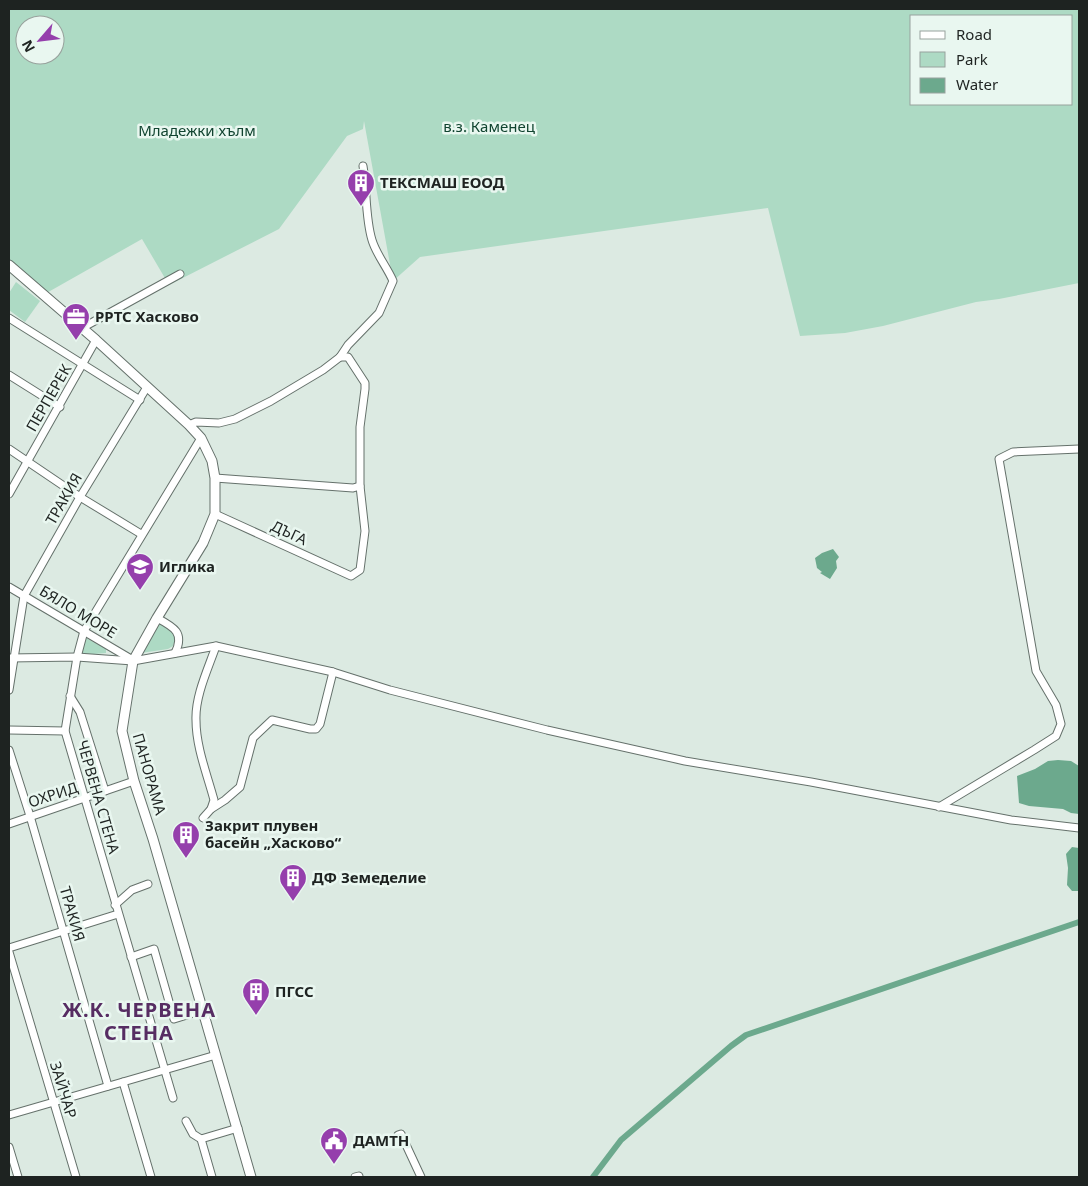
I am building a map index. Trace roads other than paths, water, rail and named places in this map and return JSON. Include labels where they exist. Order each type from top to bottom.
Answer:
[{"type":"street","points":[[189,425],[196,422],[219,423],[248,413],[295,388],[340,357],[348,345],[379,313],[393,282],[372,238],[363,166]]},
{"type":"street","name":"ПАНОРАМА","points":[[9,265],[96,340],[189,425],[202,438],[212,461],[215,514],[203,543],[133,660],[122,731],[134,781],[153,839],[251,1177]]},
{"type":"street","points":[[82,328],[180,274]]},
{"type":"street","points":[[9,318],[140,400]]},
{"type":"street","name":"ПЕРПЕРЕК","points":[[9,494],[60,407],[96,340]]},
{"type":"street","points":[[214,478],[352,488],[360,486],[360,427],[366,389],[365,383],[348,357],[340,357]]},
{"type":"street","points":[[9,375],[60,407]]},
{"type":"street","name":"ТРАКИЯ","points":[[9,690],[11,658],[24,596],[80,497],[147,387]]},
{"type":"street","name":"ЧЕРВЕНА СТЕНА","points":[[173,1098],[65,731],[77,657],[84,631],[202,438]]},
{"type":"street","points":[[9,449],[80,497],[142,534]]},
{"type":"street","points":[[939,807],[1056,736],[1061,724],[1056,705],[1036,672],[999,459],[1013,452],[1079,449]]},
{"type":"street","name":"ДЪГА","points":[[215,514],[350,576],[360,570],[365,531],[360,486]]},
{"type":"street","name":"БЯЛО МОРЕ","points":[[9,587],[133,660]]},
{"type":"street","points":[[157,618],[171,626],[179,634],[180,642],[175,653]]},
{"type":"street","points":[[11,658],[77,657],[133,660],[216,646],[332,672],[390,690],[565,734],[685,761],[811,782],[1011,820],[1079,828]]},
{"type":"street","points":[[211,809],[214,800],[197,740],[196,719],[198,700],[216,646]]},
{"type":"street","points":[[203,818],[211,809],[240,787],[253,738],[272,720],[316,729],[320,724],[332,672]]},
{"type":"street","points":[[70,696],[80,712],[105,791]]},
{"type":"street","points":[[9,730],[65,731]]},
{"type":"street","name":"ТРАКИЯ","points":[[9,750],[108,1086]]},
{"type":"street","name":"ОХРИД","points":[[9,824],[134,781]]},
{"type":"street","points":[[116,905],[132,890],[148,884]]},
{"type":"street","points":[[9,948],[118,914]]},
{"type":"street","points":[[131,957],[154,950],[174,1019],[203,1010]]},
{"type":"street","name":"ЗАЙЧАР","points":[[9,952],[76,1177]]},
{"type":"street","points":[[9,1115],[216,1055]]},
{"type":"street","points":[[123,1082],[151,1177]]},
{"type":"street","points":[[186,1121],[194,1134],[201,1139],[212,1177]]},
{"type":"street","points":[[201,1139],[238,1128]]},
{"type":"street","points":[[405,1142],[421,1177]]},
{"type":"street","points":[[9,1147],[18,1177]]},
{"type":"water","points":[[833,549],[839,557],[836,561],[837,568],[830,579],[820,573],[822,572],[817,568],[815,558]]},
{"type":"water","points":[[1048,761],[1071,761],[1079,766],[1079,814],[1063,809],[1029,806],[1019,803],[1017,776],[1035,769]]},
{"type":"water","points":[[1072,847],[1079,848],[1079,891],[1072,891],[1067,885],[1068,868],[1066,854]]},
{"type":"waterway","points":[[593,1177],[621,1140],[746,1035],[1079,922]]},
{"type":"place","name":"ТЕКСМАШ ЕООД","points":[[361,207]]},
{"type":"place","name":"РРТС Хасково","points":[[76,341]]},
{"type":"place","name":"Иглика","points":[[140,591]]},
{"type":"place","name":"Закрит плувен басейн „Хасково“","points":[[186,859]]},
{"type":"place","name":"ДФ Земеделие","points":[[293,902]]},
{"type":"place","name":"ПГСС","points":[[256,1016]]},
{"type":"place","name":"ДАМТН","points":[[334,1165]]},
{"type":"district","name":"Ж.К. ЧЕРВЕНА СТЕНА","points":[[139,1022]]},
{"type":"park label","name":"в.з. Каменец","points":[[489,127]]},
{"type":"park label","name":"Младежки хълм","points":[[197,131]]}]
